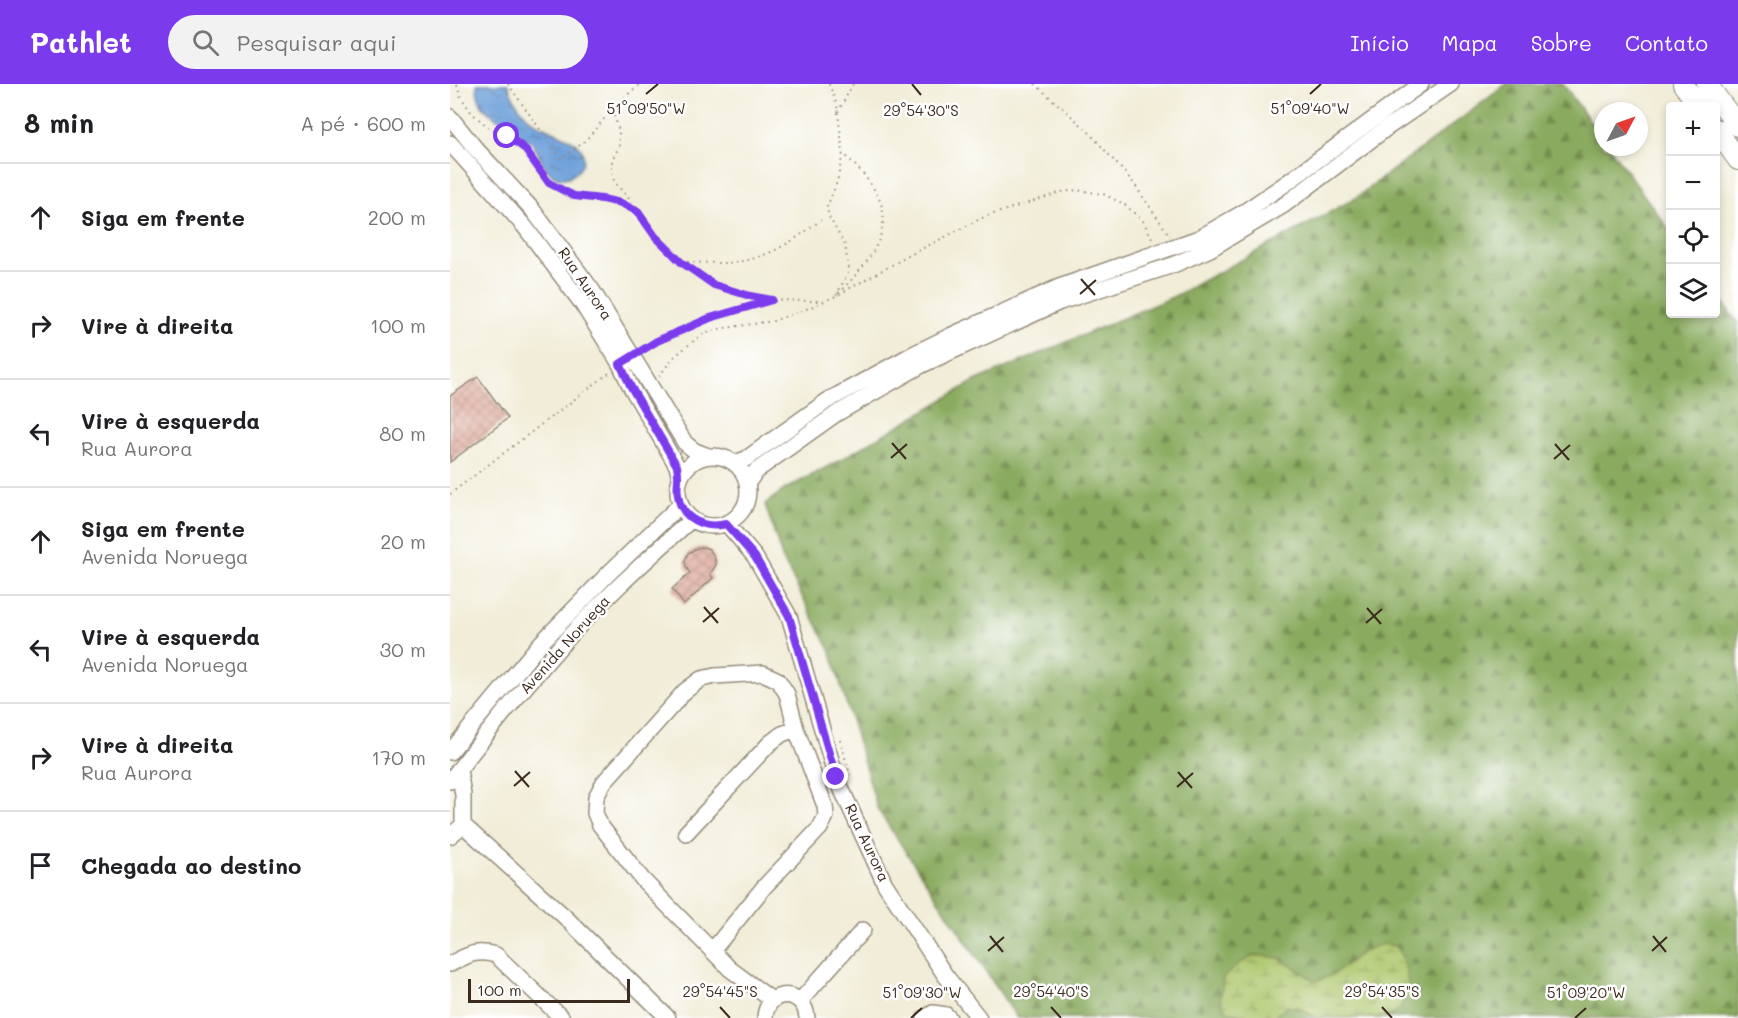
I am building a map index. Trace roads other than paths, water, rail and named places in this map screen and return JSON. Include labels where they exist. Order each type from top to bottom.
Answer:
[{"type":"main road","points":[[1683,84],[1696,102]]},
{"type":"main road","points":[[1707,84],[1738,126]]},
{"type":"main road","points":[[1720,135],[1738,160]]},
{"type":"street","points":[[734,463],[747,459],[827,401],[952,335],[1059,287],[1200,238],[1288,182],[1421,84]]},
{"type":"street","points":[[747,484],[756,471],[836,414],[922,365],[1060,302],[1173,265],[1210,249],[1284,205],[1388,127],[1451,84]]},
{"type":"street","name":"Rua Aurora","points":[[450,117],[539,218],[592,290],[626,360],[631,387],[677,466],[680,478]]},
{"type":"street","name":"Rua Aurora","points":[[450,142],[525,227],[626,360],[650,387],[685,443],[695,451],[708,456]]},
{"type":"street","points":[[708,456],[726,458],[734,463],[747,484],[748,495],[745,504],[734,519],[726,524],[708,526],[700,524],[692,519],[680,505],[678,487],[680,478],[691,463],[708,456]]},
{"type":"street","name":"Avenida Noruega","points":[[450,752],[533,654],[608,574],[680,505]]},
{"type":"street","name":"Avenida Noruega","points":[[455,775],[498,719],[559,648],[620,585],[692,519]]},
{"type":"street","name":"Rua Aurora","points":[[726,524],[755,557],[789,616],[836,777],[885,884],[945,975],[979,1018]]},
{"type":"street","points":[[498,719],[503,707],[538,666],[540,660],[533,654]]},
{"type":"street","points":[[712,951],[764,887],[819,828],[826,816],[825,806],[796,729],[787,694],[778,681],[763,673],[701,679],[685,691],[604,782],[596,797],[595,813],[600,825],[643,880],[712,951],[730,969],[772,1000]]},
{"type":"street","points":[[686,833],[770,743],[782,734],[796,729]]},
{"type":"street","points":[[455,775],[463,795],[463,825],[565,917],[668,1018]]},
{"type":"street","points":[[450,836],[463,825]]},
{"type":"street","points":[[800,1001],[863,930]]},
{"type":"street","points":[[450,964],[475,952],[496,955],[562,1018]]},
{"type":"street","points":[[765,1018],[765,1012],[772,1000],[783,996],[800,1001],[807,1018]]},
{"type":"street","points":[[925,1018],[933,1013],[946,1015],[949,1018]]},
{"type":"water","points":[[477,84],[508,84],[525,115],[579,146],[583,158],[575,174],[564,178],[552,174],[545,167],[532,143],[485,109],[479,99]]}]
